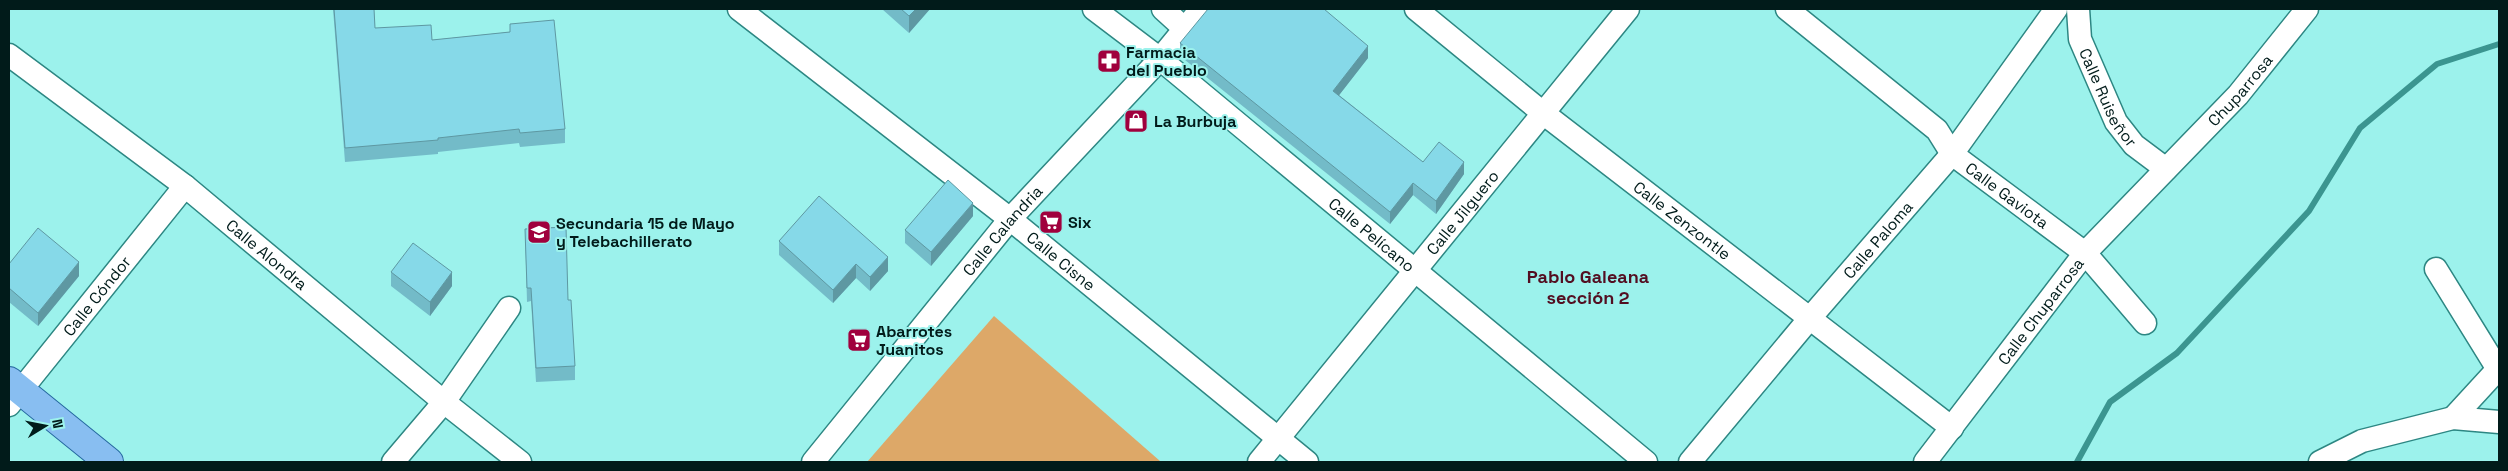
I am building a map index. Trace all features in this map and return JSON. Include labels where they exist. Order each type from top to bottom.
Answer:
[{"type":"main road","points":[[12,392],[109,462]]},
{"type":"street","name":"Calle Pelícano","points":[[1094,9],[1160,59],[1646,462]]},
{"type":"street","points":[[1163,9],[1185,29]]},
{"type":"street","name":"Calle Calandria","points":[[813,462],[1010,219],[1160,59],[1201,9]]},
{"type":"street","name":"Calle Zenzontle","points":[[1416,9],[1543,113],[1952,428]]},
{"type":"street","name":"Calle Jilguero","points":[[1258,462],[1628,9]]},
{"type":"street","name":"Calle Gaviota","points":[[1787,9],[1937,130],[1952,154],[2085,253],[2145,323]]},
{"type":"street","name":"Calle Paloma","points":[[1690,462],[1810,318],[1952,154],[2056,9]]},
{"type":"street","name":"Calle Ruiseñor","points":[[2078,9],[2080,39],[2116,122],[2134,145],[2166,168]]},
{"type":"street","name":"Chuparrosa","points":[[2166,168],[2238,95],[2307,9]]},
{"type":"street","name":"Calle Cisne","points":[[745,10],[1010,219],[1307,462]]},
{"type":"street","name":"Calle Alondra","points":[[9,55],[185,186],[444,402],[520,462]]},
{"type":"street","points":[[1937,130],[1966,132]]},
{"type":"street","name":"Calle Chuparrosa","points":[[1925,462],[2085,253],[2166,168]]},
{"type":"street","name":"Calle Cóndor","points":[[12,392],[185,186]]},
{"type":"street","points":[[2436,269],[2499,370],[2453,418]]},
{"type":"street","points":[[393,462],[444,402],[509,308]]},
{"type":"street","points":[[2320,462],[2362,441],[2453,418],[2499,422]]},
{"type":"shaded area","points":[[994,316],[1160,461],[867,462]]},
{"type":"building","points":[[334,9],[374,9],[375,28],[431,25],[432,40],[510,32],[510,24],[554,20],[565,129],[520,133],[519,129],[438,138],[438,140],[345,148]]},
{"type":"building","points":[[901,9],[916,9],[909,16]]},
{"type":"building","points":[[1208,9],[1324,9],[1368,46],[1333,91],[1423,162],[1439,142],[1464,162],[1436,201],[1413,183],[1390,212],[1180,43]]},
{"type":"building","points":[[948,180],[973,203],[931,252],[905,230]]},
{"type":"building","points":[[819,196],[888,257],[870,277],[856,264],[833,290],[779,241]]},
{"type":"building","points":[[566,227],[568,300],[571,300],[575,366],[536,368],[531,288],[527,288],[525,229]]},
{"type":"building","points":[[38,228],[79,262],[38,313],[9,288],[9,264]]},
{"type":"building","points":[[413,243],[452,272],[430,302],[391,272]]},
{"type":"waterway","points":[[2077,462],[2110,402],[2177,353],[2309,211],[2360,128],[2437,64],[2499,44]]},
{"type":"place","name":"Farmacia del Pueblo","points":[[1109,61]]},
{"type":"place","name":"La Burbuja","points":[[1136,121]]},
{"type":"place","name":"Six","points":[[1051,222]]},
{"type":"place","name":"Secundaria 15 de Mayo y Telebachillerato","points":[[539,232]]},
{"type":"place","name":"Abarrotes Juanitos","points":[[859,340]]},
{"type":"district","name":"Pablo Galeana sección 2","points":[[1588,287]]}]
